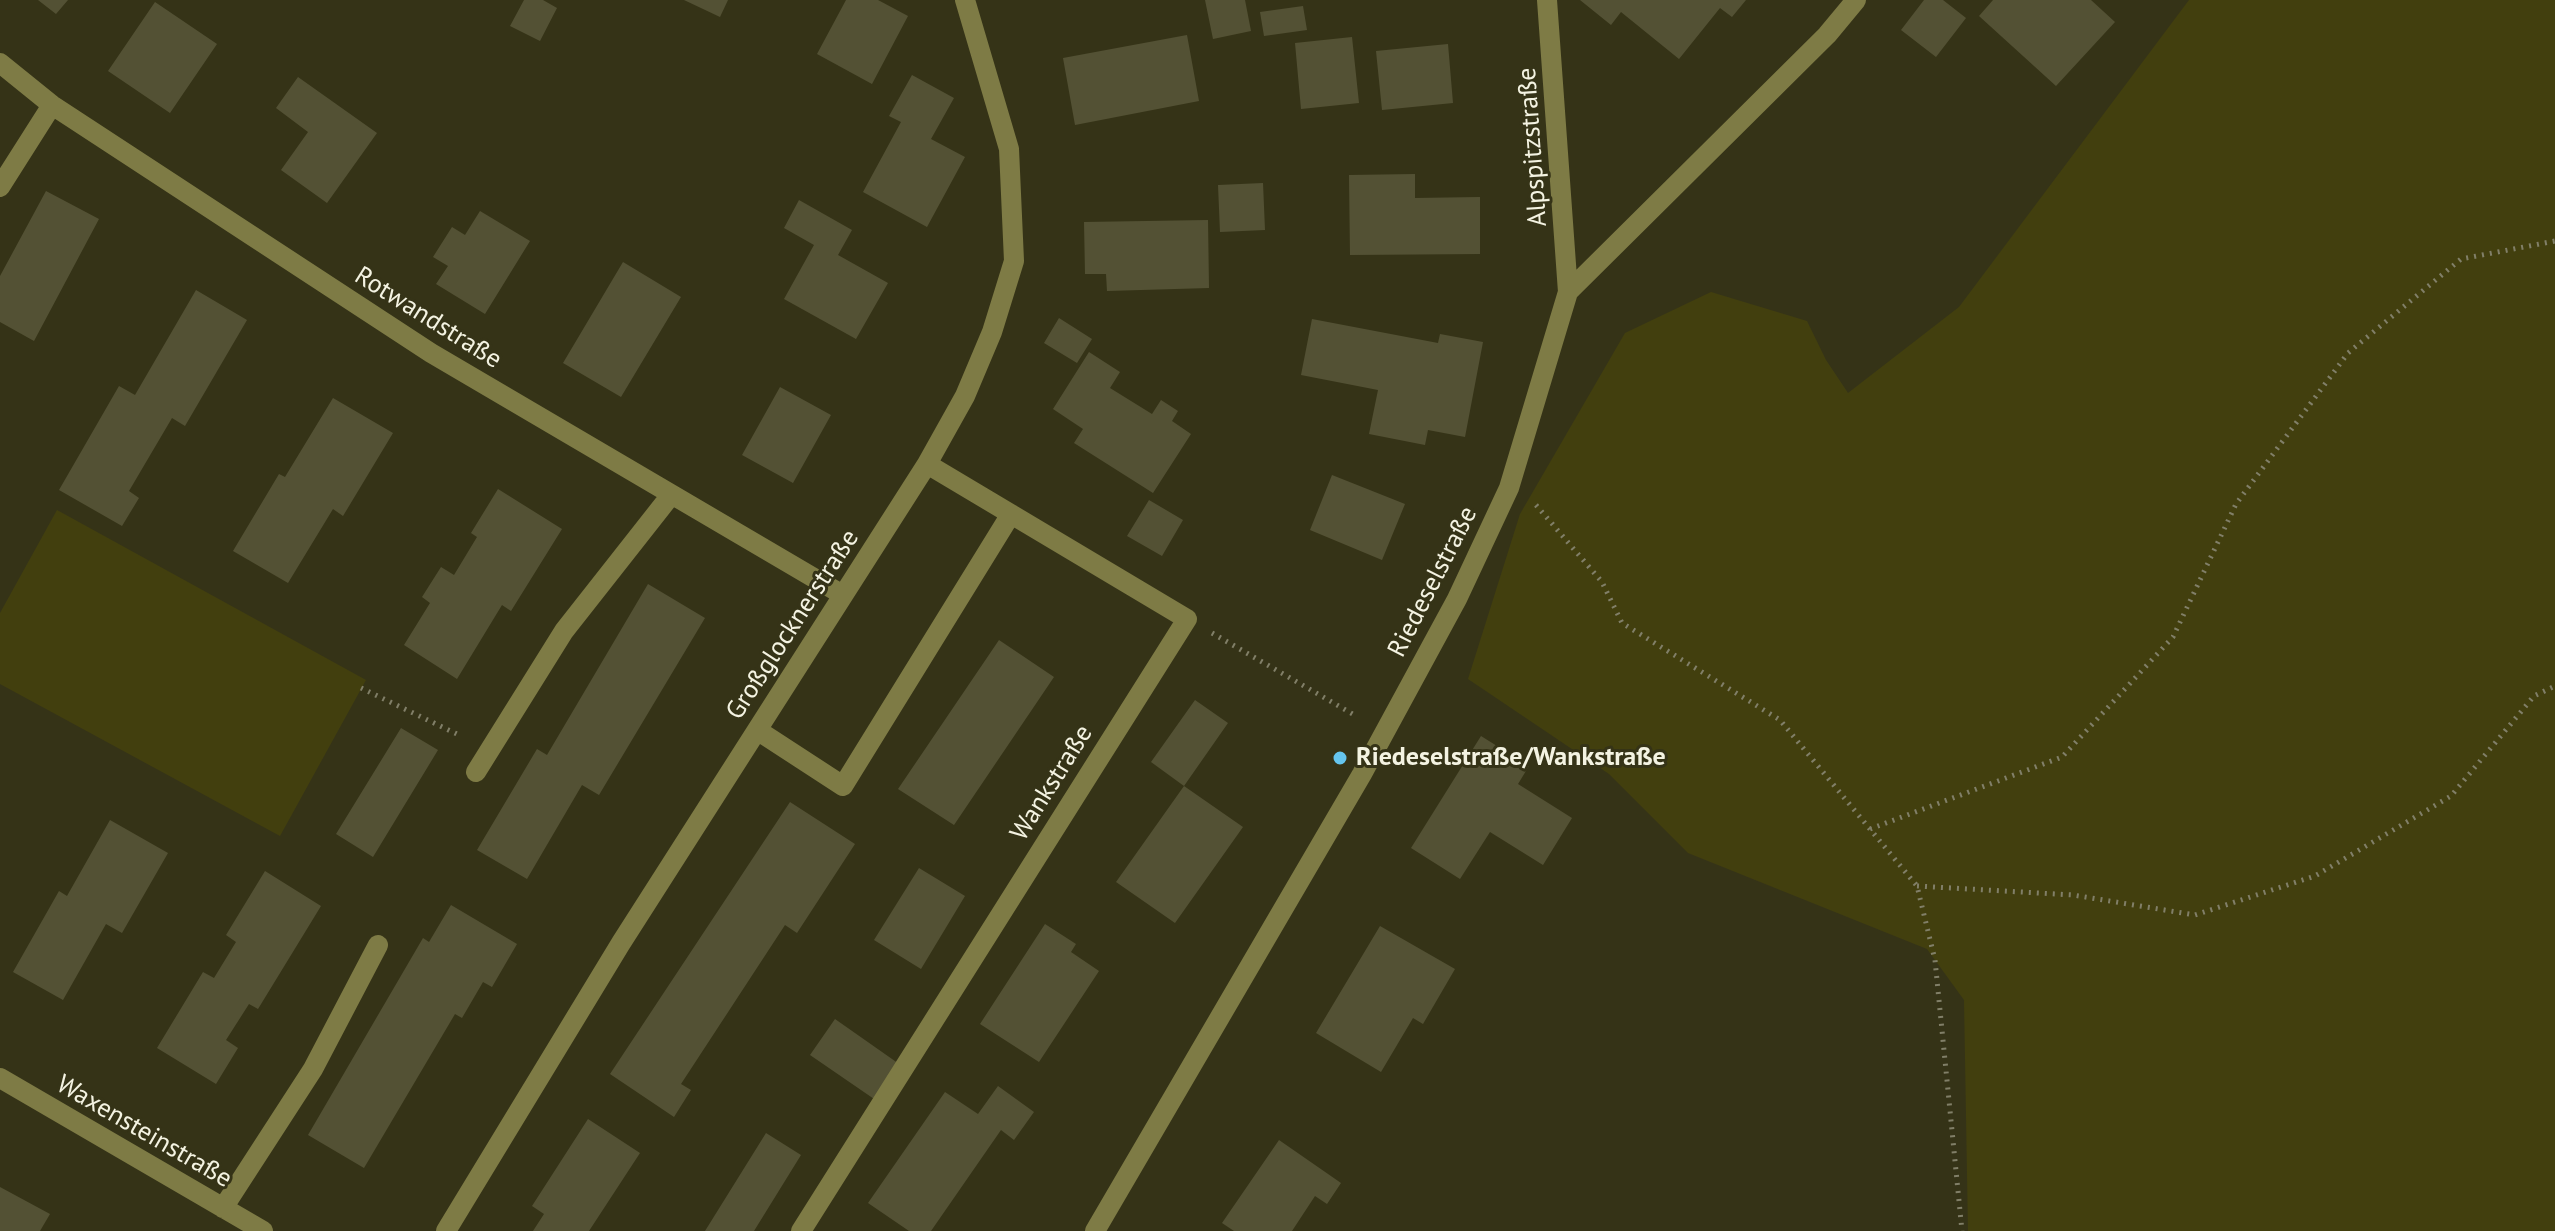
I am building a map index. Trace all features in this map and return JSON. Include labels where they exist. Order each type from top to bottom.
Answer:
[{"type":"street","name":"Großglocknerstraße","points":[[446,1231],[621,943],[927,464],[971,384],[992,332],[1014,261],[1009,149],[965,0]]},
{"type":"street","name":"Alpspitzstraße","points":[[1547,0],[1568,292]]},
{"type":"street","name":"Riedeselstraße","points":[[1095,1231],[1385,732],[1457,599],[1509,488],[1568,292],[1827,35],[1856,0]]},
{"type":"street","name":"Rotwandstraße","points":[[0,63],[52,105],[431,353],[843,595]]},
{"type":"street","points":[[0,187],[52,105]]},
{"type":"street","points":[[927,464],[1187,619]]},
{"type":"street","points":[[476,772],[564,631],[671,495]]},
{"type":"street","points":[[757,730],[843,786],[1011,514]]},
{"type":"street","name":"Wankstraße","points":[[801,1231],[1187,619]]},
{"type":"street","points":[[223,1208],[313,1069],[378,945]]},
{"type":"street","name":"Waxensteinstraße","points":[[0,1078],[263,1231]]},
{"type":"path","points":[[1870,829],[2062,757],[2173,637],[2236,504],[2348,353],[2461,259],[2555,241]]},
{"type":"path","points":[[1509,488],[1529,497],[1602,582],[1622,623],[1780,720],[1917,886],[1935,960],[1962,1231]]},
{"type":"path","points":[[1187,619],[1385,732]]},
{"type":"path","points":[[1917,886],[2073,895],[2195,915],[2315,876],[2451,796],[2534,696],[2555,686]]},
{"type":"path","points":[[361,688],[489,750]]},
{"type":"shaded area","points":[[2189,0],[2555,0],[2555,1231],[1968,1231],[1964,1000],[1927,949],[1688,853],[1609,774],[1468,679],[1520,514],[1625,333],[1711,292],[1807,321],[1826,360],[1848,393],[1959,307]]},
{"type":"shaded area","points":[[57,510],[366,680],[280,836],[0,684],[0,613]]},
{"type":"building","points":[[38,0],[68,0],[56,14]]},
{"type":"building","points":[[524,0],[543,0],[557,8],[540,41],[510,26]]},
{"type":"building","points":[[684,0],[728,0],[720,17]]},
{"type":"building","points":[[846,0],[878,0],[908,16],[872,84],[817,54]]},
{"type":"building","points":[[1205,0],[1245,0],[1251,31],[1213,39]]},
{"type":"building","points":[[1580,0],[1746,0],[1732,17],[1720,8],[1679,59],[1621,12],[1611,25]]},
{"type":"building","points":[[1924,0],[1943,0],[1966,18],[1936,57],[1901,30]]},
{"type":"building","points":[[1993,0],[2091,0],[2115,22],[2056,86],[1979,16]]},
{"type":"building","points":[[155,2],[217,44],[170,113],[108,71]]},
{"type":"building","points":[[1303,6],[1307,30],[1264,36],[1260,12]]},
{"type":"building","points":[[1187,35],[1199,101],[1075,125],[1063,58]]},
{"type":"building","points":[[1352,37],[1359,103],[1301,109],[1295,43]]},
{"type":"building","points":[[1448,44],[1453,103],[1382,110],[1376,51]]},
{"type":"building","points":[[912,75],[954,98],[931,139],[965,157],[927,227],[863,192],[901,122],[889,116]]},
{"type":"building","points":[[298,77],[377,133],[327,203],[281,170],[308,132],[276,108]]},
{"type":"building","points":[[1415,174],[1415,198],[1480,197],[1480,254],[1350,255],[1349,175]]},
{"type":"building","points":[[1263,183],[1265,230],[1220,232],[1218,185]]},
{"type":"building","points":[[46,191],[99,219],[34,341],[0,322],[0,276]]},
{"type":"building","points":[[799,200],[852,230],[838,255],[888,283],[856,339],[784,299],[814,245],[784,228]]},
{"type":"building","points":[[480,211],[530,241],[485,314],[436,284],[448,266],[433,257],[452,227],[465,235]]},
{"type":"building","points":[[1208,220],[1209,288],[1107,291],[1106,274],[1085,274],[1084,222]]},
{"type":"building","points":[[623,262],[681,297],[621,397],[563,363]]},
{"type":"building","points":[[196,290],[247,320],[185,426],[172,418],[129,491],[139,498],[122,526],[59,490],[119,386],[135,395]]},
{"type":"building","points":[[1059,318],[1092,339],[1077,363],[1044,343]]},
{"type":"building","points":[[1312,319],[1438,343],[1440,334],[1483,342],[1465,437],[1428,430],[1425,445],[1369,434],[1378,390],[1301,375]]},
{"type":"building","points":[[1089,352],[1120,372],[1110,388],[1152,414],[1161,400],[1178,411],[1172,421],[1191,434],[1153,493],[1074,443],[1083,429],[1053,409]]},
{"type":"building","points":[[780,387],[831,415],[793,483],[742,455]]},
{"type":"building","points":[[333,398],[393,433],[343,516],[333,509],[288,583],[233,551],[279,474],[285,477]]},
{"type":"building","points":[[1332,475],[1405,504],[1382,560],[1310,530]]},
{"type":"building","points":[[498,489],[562,529],[511,611],[502,605],[457,679],[404,645],[430,603],[422,597],[441,567],[454,575],[477,537],[471,533]]},
{"type":"building","points":[[1149,500],[1183,520],[1162,556],[1127,536]]},
{"type":"building","points":[[648,584],[705,618],[599,795],[582,785],[527,879],[477,850],[537,749],[547,755]]},
{"type":"building","points":[[999,640],[1054,677],[954,825],[898,789]]},
{"type":"building","points":[[1195,700],[1228,723],[1184,786],[1151,762]]},
{"type":"building","points":[[401,728],[438,750],[373,857],[336,834]]},
{"type":"building","points":[[1481,736],[1529,766],[1518,784],[1572,818],[1543,865],[1490,832],[1460,879],[1411,848]]},
{"type":"building","points":[[1184,786],[1243,827],[1175,923],[1116,882]]},
{"type":"building","points":[[790,802],[855,844],[797,933],[785,925],[681,1084],[691,1090],[674,1117],[610,1074]]},
{"type":"building","points":[[110,820],[168,853],[122,933],[106,924],[63,1000],[13,972],[59,891],[67,896]]},
{"type":"building","points":[[919,868],[965,896],[921,969],[874,940]]},
{"type":"building","points":[[265,871],[321,906],[258,1009],[249,1004],[226,1040],[238,1048],[216,1084],[157,1048],[203,972],[214,978],[236,942],[226,935]]},
{"type":"building","points":[[451,905],[517,944],[492,987],[483,982],[462,1018],[455,1014],[364,1168],[308,1135],[423,938],[429,942]]},
{"type":"building","points":[[1045,924],[1076,944],[1071,952],[1099,971],[1039,1062],[980,1024]]},
{"type":"building","points":[[1380,926],[1455,969],[1423,1024],[1413,1018],[1381,1072],[1316,1033]]},
{"type":"building","points":[[835,1019],[902,1066],[877,1101],[810,1055]]},
{"type":"building","points":[[998,1086],[1034,1112],[1014,1140],[1001,1130],[931,1231],[909,1231],[868,1203],[945,1092],[978,1114]]},
{"type":"building","points":[[588,1119],[640,1153],[589,1231],[533,1231],[544,1214],[532,1206]]},
{"type":"building","points":[[766,1133],[801,1155],[754,1231],[705,1231]]},
{"type":"building","points":[[1279,1140],[1341,1183],[1327,1204],[1315,1196],[1292,1231],[1234,1231],[1222,1223]]},
{"type":"building","points":[[0,1187],[50,1214],[40,1231],[0,1231]]},
{"type":"place","name":"Riedeselstraße/Wankstraße","points":[[1340,758]]}]
